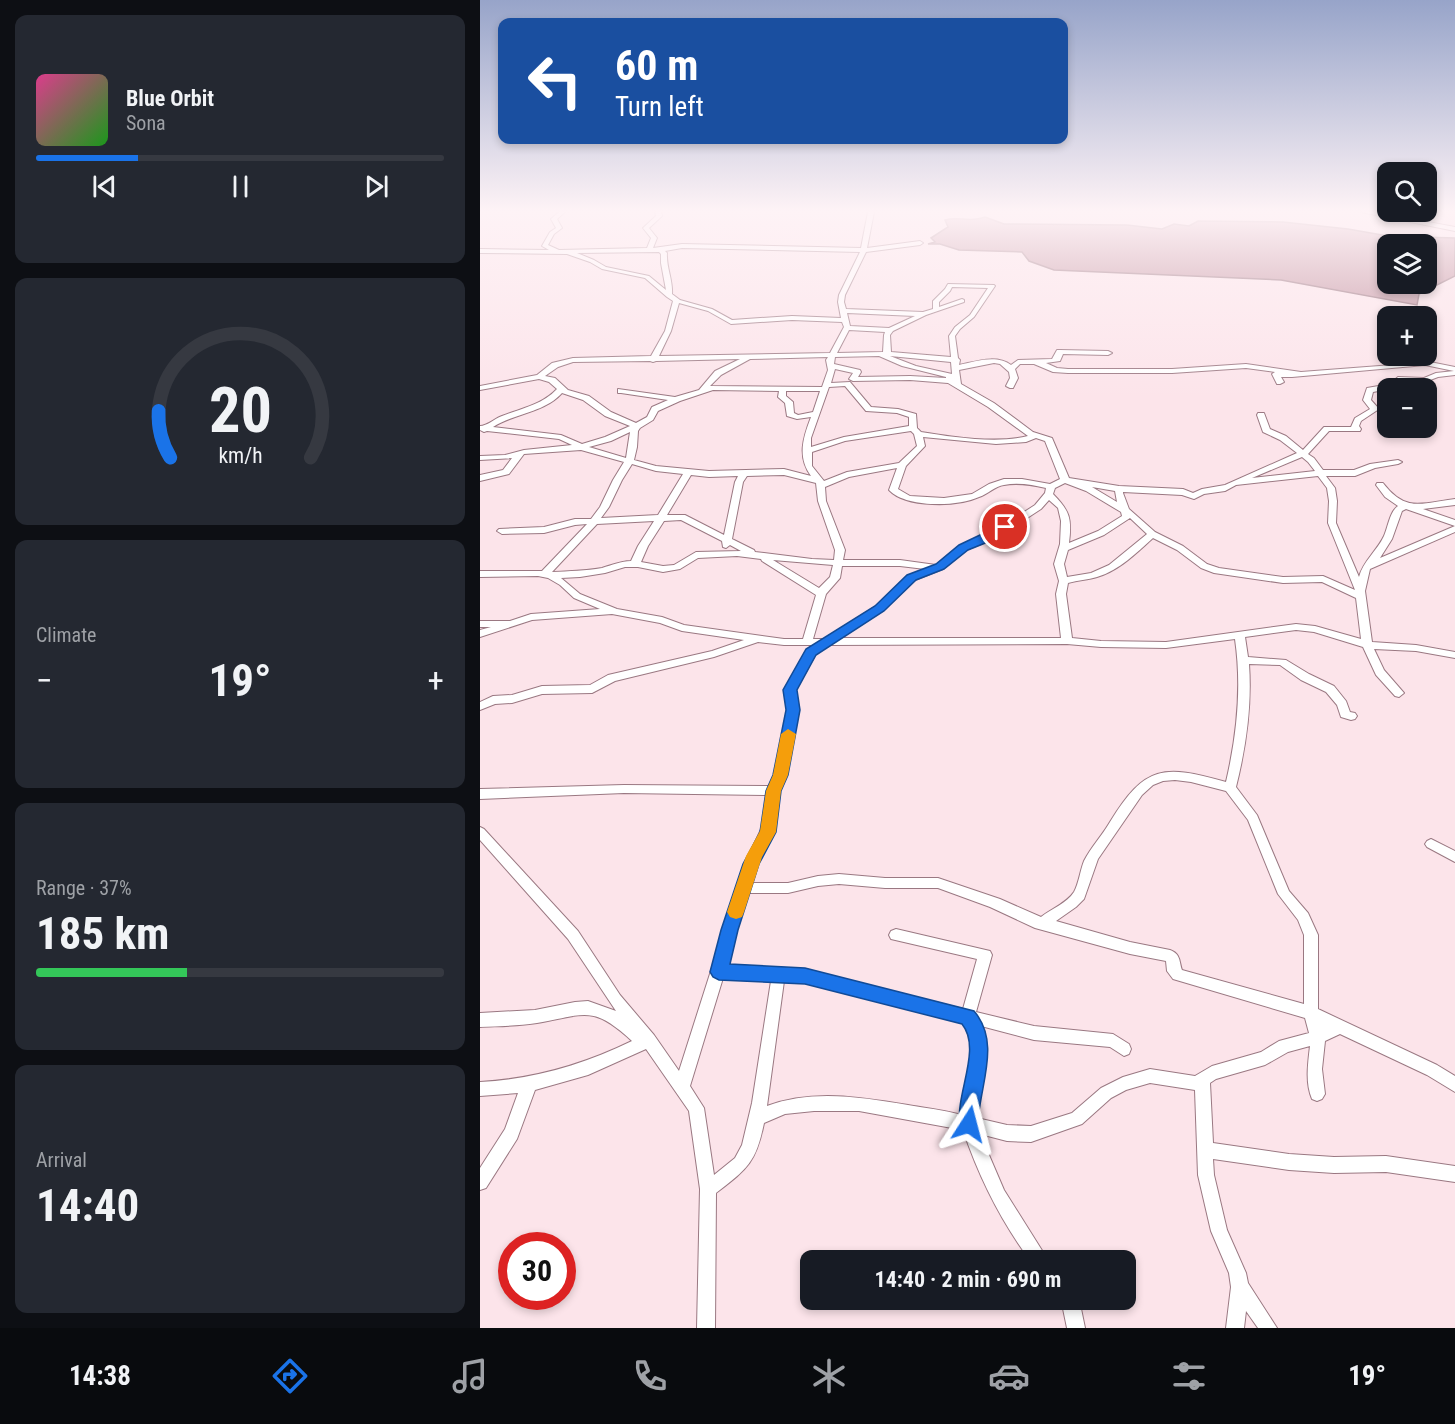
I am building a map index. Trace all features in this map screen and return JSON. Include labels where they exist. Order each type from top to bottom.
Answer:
[{"type":"street","points":[[630,274],[647,278],[672,298],[717,313],[731,322],[792,318],[846,320],[924,314]]},
{"type":"street","points":[[653,360],[668,330],[672,298],[668,274]]},
{"type":"street","points":[[807,641],[820,594],[835,578],[840,550],[822,501],[820,483],[808,466],[807,438],[821,405],[833,366],[830,360],[834,355],[846,320],[841,302],[852,274]]},
{"type":"street","points":[[936,310],[936,301],[950,285],[992,286],[972,316],[957,328],[952,336],[956,364],[954,383]]},
{"type":"street","points":[[884,355],[890,330],[924,314],[962,301]]},
{"type":"street","points":[[846,320],[890,330]]},
{"type":"street","points":[[1011,369],[1016,366],[1016,363],[1053,361],[1057,359],[1060,352],[1108,353]]},
{"type":"street","points":[[539,377],[555,365],[567,361],[750,356],[884,355],[956,364],[994,361],[1002,362],[1005,367],[1011,369]]},
{"type":"street","points":[[884,355],[893,361],[949,375],[954,383],[1035,436],[1049,440],[1065,480]]},
{"type":"street","points":[[702,391],[718,373],[750,356]]},
{"type":"street","points":[[1036,362],[1056,370],[1068,371],[1172,371],[1246,366],[1298,373]]},
{"type":"street","points":[[1280,382],[1276,374],[1426,363],[1455,371]]},
{"type":"street","points":[[833,366],[856,372],[853,379],[910,378],[954,383]]},
{"type":"street","points":[[1010,386],[1014,378],[1011,369]]},
{"type":"street","points":[[682,1087],[719,972],[729,930],[754,856],[768,832],[773,791],[780,775],[793,710],[790,690],[811,652],[879,608],[912,578],[947,562],[963,548],[995,534],[1038,507],[1050,491],[1065,480],[1119,489],[1183,492],[1194,496],[1199,491],[1224,491],[1234,483],[1304,453],[1327,429],[1357,429],[1356,423],[1375,409],[1366,400],[1370,390],[1392,386],[1398,379],[1425,380],[1455,371]]},
{"type":"street","points":[[480,388],[539,377],[552,380],[565,392],[586,398],[608,414],[637,426]]},
{"type":"street","points":[[824,390],[827,385],[847,384],[869,410],[898,411],[913,416],[921,446],[902,465],[893,490],[900,496],[930,500],[968,498],[997,484],[1018,481],[1050,491],[1062,509],[1066,548],[1059,564],[1064,581],[1061,594],[1067,641]]},
{"type":"street","points":[[480,458],[582,447],[608,439],[637,426],[648,420],[655,409],[677,399],[722,387],[824,390]]},
{"type":"street","points":[[783,388],[782,397],[789,402],[790,414],[797,417],[816,414]]},
{"type":"street","points":[[481,431],[504,417],[547,402],[557,396],[561,389]]},
{"type":"street","points":[[621,391],[677,399]]},
{"type":"street","points":[[1261,415],[1266,430],[1304,453],[1331,488],[1332,524],[1360,594],[1367,645],[1380,672],[1399,693]]},
{"type":"street","points":[[544,574],[593,521],[616,490],[616,482],[629,460],[637,426]]},
{"type":"street","points":[[481,431],[561,436],[582,447],[656,468],[689,472],[784,472],[820,483],[847,475],[902,465]]},
{"type":"street","points":[[807,451],[844,439],[916,431],[990,440],[1024,440],[1035,436]]},
{"type":"street","points":[[480,478],[506,472],[520,453]]},
{"type":"street","points":[[1234,483],[1320,474],[1355,473],[1373,466],[1398,462]]},
{"type":"street","points":[[635,564],[641,548],[689,472]]},
{"type":"street","points":[[719,554],[728,540],[740,482],[744,473]]},
{"type":"street","points":[[1065,480],[1089,489],[1125,511],[1152,534],[1165,539],[1200,564],[1217,571],[1283,580],[1323,579],[1366,567],[1455,529]]},
{"type":"street","points":[[1380,485],[1393,502],[1455,523]]},
{"type":"street","points":[[1066,548],[1108,529],[1126,517],[1119,501],[1119,489]]},
{"type":"street","points":[[1360,594],[1366,567],[1376,557],[1396,522],[1398,509],[1406,506],[1455,502]]},
{"type":"street","points":[[502,531],[544,530],[575,522],[682,517],[795,576],[820,594]]},
{"type":"street","points":[[1064,581],[1108,570],[1121,562],[1152,534]]},
{"type":"street","points":[[480,574],[580,574],[624,564],[663,569],[677,567],[696,555],[753,553],[784,559],[885,564],[900,562],[935,568]]},
{"type":"street","points":[[544,574],[558,579],[587,602],[615,612],[662,620],[682,628],[784,642],[1067,641],[1121,645],[1166,645],[1306,628],[1367,645],[1416,648],[1455,655]]},
{"type":"street","points":[[1323,579],[1360,594]]},
{"type":"street","points":[[480,634],[531,617],[615,612]]},
{"type":"street","points":[[480,624],[513,623]]},
{"type":"street","points":[[1230,788],[1237,763],[1244,714],[1244,660],[1240,635]]},
{"type":"street","points":[[480,706],[493,700],[512,699],[542,690],[592,689],[612,678],[714,654],[758,639]]},
{"type":"street","points":[[1244,660],[1282,662],[1330,689],[1342,704],[1345,714],[1351,716]]},
{"type":"street","points":[[1043,923],[1078,896],[1089,863],[1113,828],[1118,816],[1130,799],[1152,780],[1163,775],[1185,775],[1230,788],[1250,812],[1268,850],[1284,894],[1303,917],[1311,935],[1311,1013],[1318,1036],[1317,1094]]},
{"type":"street","points":[[480,794],[624,789],[773,791]]},
{"type":"street","points":[[480,832],[573,935],[615,1000],[696,1108],[708,1189],[706,1328]]},
{"type":"street","points":[[1431,844],[1455,857]]},
{"type":"street","points":[[745,888],[788,888],[839,879],[938,884],[995,903],[1035,922],[1130,948],[1170,956],[1174,960],[1174,971],[1178,975],[1311,1013],[1432,1070],[1455,1085]]},
{"type":"street","points":[[896,934],[985,955],[968,1017]]},
{"type":"street","points":[[719,972],[805,976],[1048,1036],[1108,1040],[1118,1043],[1124,1049]]},
{"type":"street","points":[[708,1189],[745,1158],[756,1118],[776,985],[780,974]]},
{"type":"street","points":[[480,1020],[535,1017],[588,1007],[618,1019],[646,1042]]},
{"type":"street","points":[[968,1017],[975,1025],[978,1035],[977,1076],[969,1112],[969,1124],[993,1187],[1018,1230],[1033,1250]]},
{"type":"street","points":[[756,1118],[785,1107],[838,1103],[869,1105],[1018,1134],[1039,1133],[1077,1119],[1106,1093],[1123,1084],[1150,1076],[1190,1083],[1202,1080],[1212,1073],[1265,1058],[1284,1046],[1339,1027]]},
{"type":"street","points":[[480,1089],[529,1084],[566,1077],[646,1042]]},
{"type":"street","points":[[1202,1080],[1206,1175],[1214,1213],[1240,1287],[1268,1328]]},
{"type":"street","points":[[480,1182],[511,1134],[529,1084]]},
{"type":"street","points":[[1204,1150],[1289,1162],[1334,1165],[1386,1164],[1455,1174]]},
{"type":"street","points":[[1235,1328],[1240,1287]]},
{"type":"street","points":[[1072,1310],[1076,1328]]},
{"type":"shaded area","points":[[1144,274],[1377,274],[1377,294],[1419,294],[1417,305],[1281,280]]},
{"type":"shaded area","points":[[1437,274],[1455,274],[1437,285]]},
{"type":"slow traffic","points":[[736,912],[754,856],[768,832],[773,791],[780,775],[788,734]]},
{"type":"route","points":[[969,1124],[969,1112],[977,1076],[978,1035],[975,1025],[968,1017],[805,976],[719,972],[729,930],[745,888],[751,864],[768,832],[773,791],[780,775],[793,710],[790,690],[811,652],[885,604],[907,581],[940,567],[963,548],[1005,527]]}]
